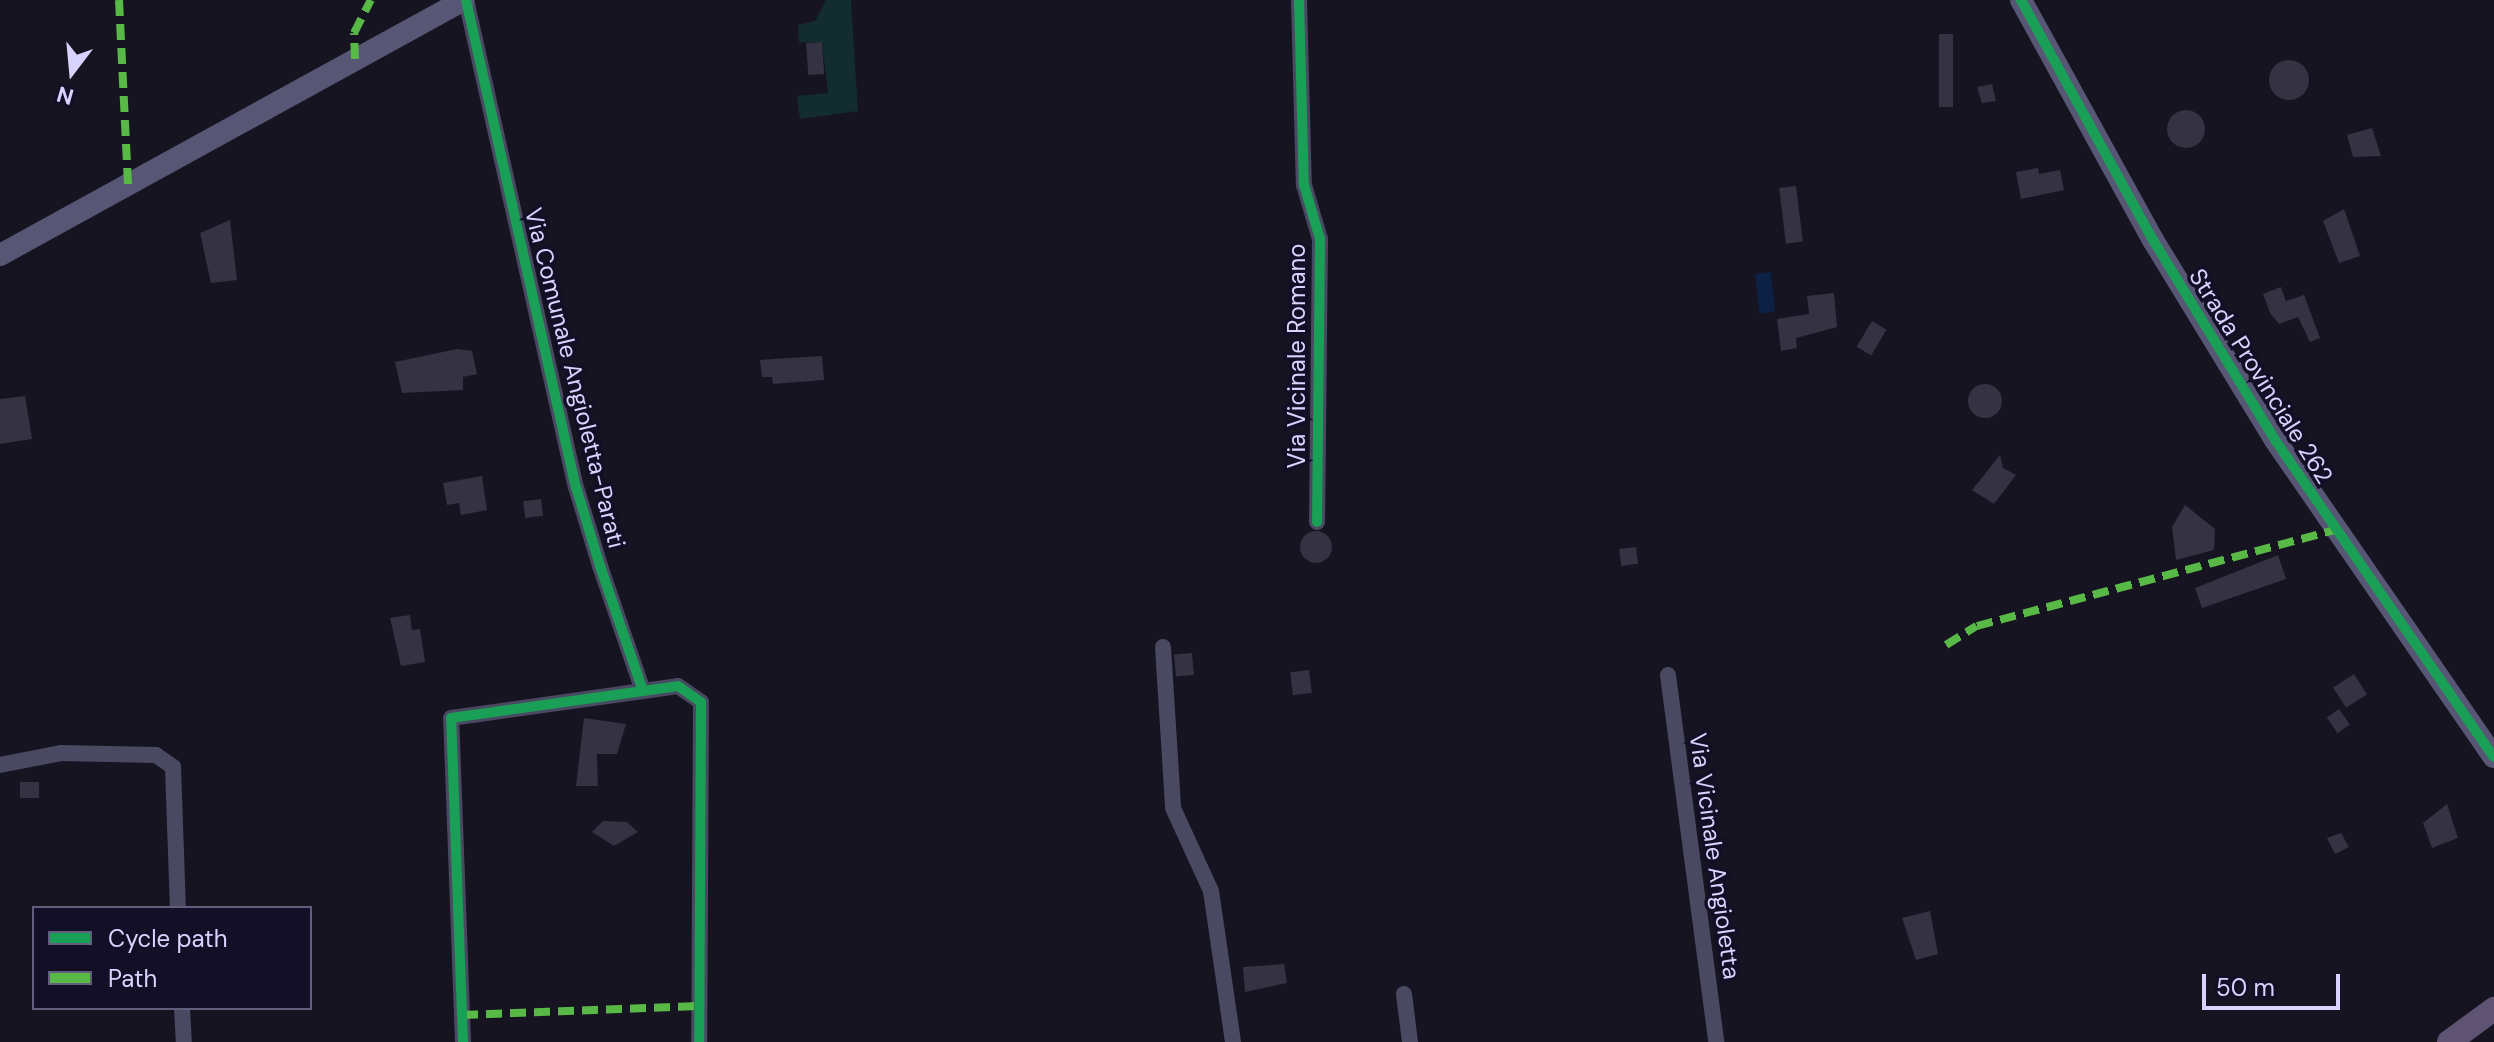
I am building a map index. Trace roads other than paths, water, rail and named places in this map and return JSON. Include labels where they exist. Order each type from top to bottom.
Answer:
[{"type":"main road","points":[[2449,1042],[2494,1009]]},
{"type":"main road","points":[[2463,1042],[2494,1026]]},
{"type":"street","points":[[0,255],[465,0]]},
{"type":"street","name":"Via Comunale Angioletta-Parati","points":[[465,0],[576,487],[643,691]]},
{"type":"street","name":"Via Vicinale Romano","points":[[1299,0],[1304,185],[1320,239],[1317,522]]},
{"type":"street","name":"Strada Provinciale 262","points":[[2021,0],[2153,240],[2275,440],[2494,757]]},
{"type":"street","points":[[1163,647],[1173,808],[1211,891],[1233,1042]]},
{"type":"street","name":"Via Vicinale Angioletta","points":[[1668,675],[1716,1042]]},
{"type":"street","points":[[463,1042],[451,718],[678,686],[701,702],[699,1042]]},
{"type":"street","points":[[0,765],[77,753],[156,755],[173,767],[178,906]]},
{"type":"street","points":[[1404,994],[1410,1042]]},
{"type":"street","points":[[182,1010],[184,1042]]},
{"type":"water","points":[[1771,272],[1775,312],[1759,313],[1755,274]]}]
